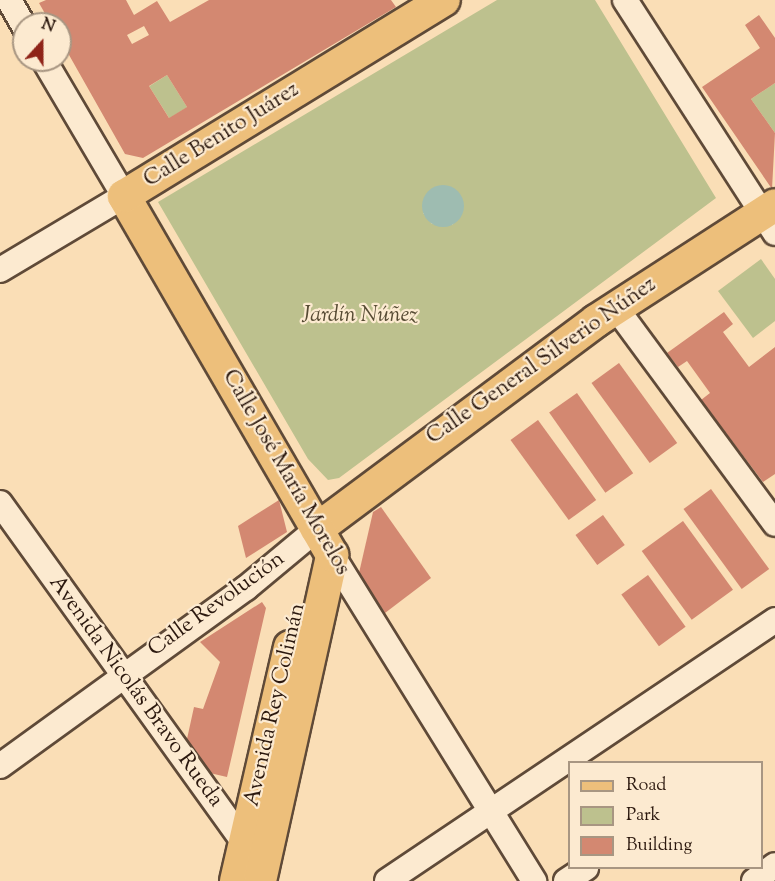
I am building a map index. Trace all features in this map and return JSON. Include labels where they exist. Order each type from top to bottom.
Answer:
[{"type":"main road","name":"Calle Benito Juárez","points":[[124,196],[410,8],[444,0]]},
{"type":"main road","name":"Calle José María Morelos","points":[[124,196],[325,542]]},
{"type":"main road","name":"Calle General Silverio Núñez","points":[[325,542],[616,308],[770,217]]},
{"type":"main road","name":"Avenida Rey Colimán","points":[[257,878],[244,843],[325,542]]},
{"type":"main road","name":"Avenida Rey Colimán","points":[[257,878],[325,542]]},
{"type":"street","points":[[625,0],[770,217]]},
{"type":"street","name":"Calle José María Morelos","points":[[51,72],[124,196]]},
{"type":"street","name":"Calle Benito Juárez","points":[[0,270],[124,196]]},
{"type":"street","points":[[616,308],[775,525]]},
{"type":"street","name":"Avenida Nicolás Bravo Rueda","points":[[0,503],[120,675],[244,843]]},
{"type":"street","name":"Calle José María Morelos","points":[[325,542],[534,881]]},
{"type":"street","name":"Calle Revolución","points":[[0,766],[120,675],[246,588],[325,542]]},
{"type":"street","points":[[387,881],[775,620]]},
{"type":"street","points":[[754,881],[775,865]]},
{"type":"street","points":[[566,881],[583,869]]},
{"type":"green space","name":"Jardín Núñez","points":[[497,0],[595,0],[716,198],[339,478],[328,480],[308,459],[158,202]],"holes":[[[423,213],[461,216],[452,225],[432,224]]]},
{"type":"green space","points":[[167,75],[187,107],[169,118],[149,86]]},
{"type":"green space","points":[[775,83],[775,133],[751,99]]},
{"type":"green space","points":[[761,259],[775,279],[775,321],[753,338],[718,291]]},
{"type":"water","points":[[443,185],[458,191],[464,206],[458,221],[443,227],[428,221],[422,206],[428,191]]},
{"type":"building","points":[[46,0],[126,0],[134,15],[157,1],[170,22],[209,0],[391,0],[396,7],[143,158],[125,154],[72,60],[72,12],[44,12],[39,3]],"holes":[[[144,26],[149,35],[132,44],[127,35]],[[167,75],[187,107],[169,118],[149,86]]]},
{"type":"building","points":[[759,15],[775,38],[775,83],[751,99],[775,133],[772,189],[702,87],[760,48],[745,25]]},
{"type":"building","points":[[724,312],[733,324],[723,332],[749,367],[775,347],[775,474],[763,482],[701,400],[710,393],[687,361],[678,367],[667,353]]},
{"type":"building","points":[[619,363],[677,443],[650,463],[591,383]]},
{"type":"building","points":[[577,393],[633,473],[605,493],[549,413]]},
{"type":"building","points":[[538,420],[596,500],[569,520],[510,440]]},
{"type":"building","points":[[711,489],[769,569],[742,589],[683,509]]},
{"type":"building","points":[[279,500],[287,532],[246,558],[238,526]]},
{"type":"building","points":[[381,507],[431,578],[385,613],[359,573],[373,512]]},
{"type":"building","points":[[603,515],[625,545],[597,565],[575,535]]},
{"type":"building","points":[[683,521],[733,590],[692,620],[642,551]]},
{"type":"building","points":[[648,575],[686,627],[659,646],[621,594]]},
{"type":"building","points":[[262,602],[266,608],[227,777],[201,771],[185,748],[194,707],[203,709],[220,662],[200,642]]}]
